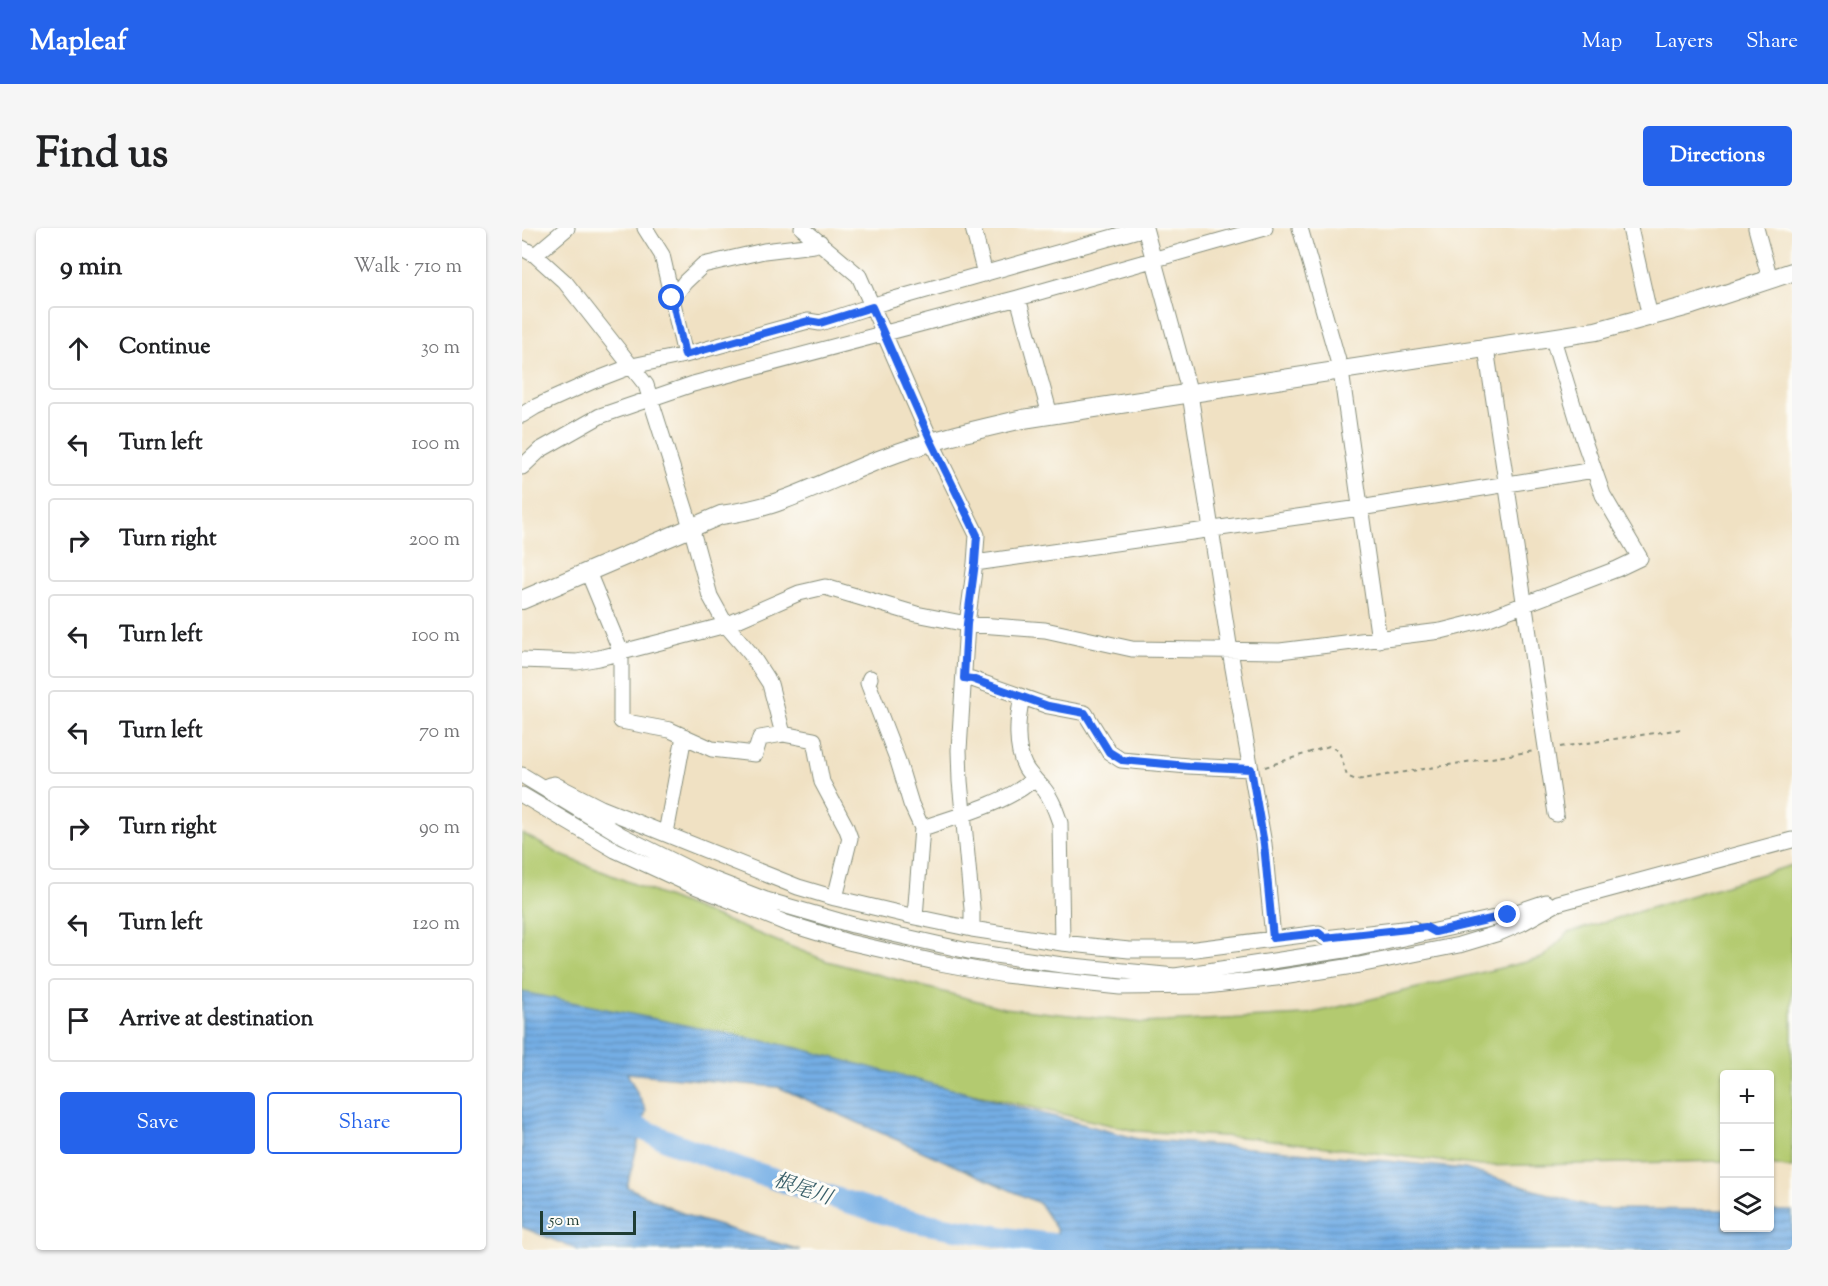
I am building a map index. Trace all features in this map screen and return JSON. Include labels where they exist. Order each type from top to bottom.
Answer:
[{"type":"street","points":[[567,228],[526,252],[565,282],[646,385],[691,527],[710,596],[726,625],[750,653],[770,684],[783,734]]},
{"type":"street","points":[[645,228],[662,255],[685,355]]},
{"type":"street","points":[[802,228],[859,276],[931,441],[977,535],[967,624],[959,750],[972,929]]},
{"type":"street","points":[[973,228],[985,274]]},
{"type":"street","points":[[522,415],[593,381],[632,366],[685,355],[808,321],[820,323],[1145,228],[1190,394],[1230,651],[1264,844],[1273,938]]},
{"type":"street","points":[[522,467],[540,450],[600,416],[693,384],[1018,298],[1265,228]]},
{"type":"street","points":[[1300,228],[1341,371],[1379,640]]},
{"type":"street","points":[[1630,228],[1650,317]]},
{"type":"street","points":[[1756,228],[1770,279]]},
{"type":"street","points":[[672,298],[703,265],[764,251],[814,245],[820,242]]},
{"type":"street","points":[[522,600],[721,515],[752,510],[782,501],[881,459],[931,441],[1023,419],[1596,331],[1650,317],[1792,272]]},
{"type":"street","points":[[1018,298],[1050,415]]},
{"type":"street","points":[[522,660],[577,662],[621,652],[726,625],[799,593],[825,587],[916,614],[967,624],[1045,630],[1132,649],[1280,651],[1441,631],[1481,621],[1640,558],[1603,495],[1553,339]]},
{"type":"street","points":[[1486,348],[1556,814]]},
{"type":"street","points":[[975,563],[1360,508],[1594,470]]},
{"type":"street","points":[[588,572],[621,652],[621,721],[670,730],[712,749],[754,754],[760,738],[783,734],[814,740],[822,782],[850,838],[835,898]]},
{"type":"street","points":[[870,678],[868,683],[898,761],[911,804],[922,828],[915,917]]},
{"type":"street","points":[[964,678],[1048,706],[1085,713],[1109,752],[1122,760],[1251,769]]},
{"type":"street","points":[[1022,698],[1018,717],[1025,766],[1045,790],[1055,807],[1060,823],[1062,943]]},
{"type":"street","points":[[666,833],[684,736]]},
{"type":"street","points":[[522,775],[621,836],[699,873],[766,900],[853,925],[968,951],[1083,967],[1175,976],[1358,948],[1508,915],[1549,901],[1558,903]]},
{"type":"street","points":[[922,828],[1025,788],[1034,778]]},
{"type":"street","points":[[539,786],[554,784],[601,808],[798,887],[835,898],[972,929],[1062,943],[1129,950],[1188,950],[1319,933],[1325,938],[1426,927],[1435,932]]},
{"type":"street","points":[[522,795],[615,850],[680,880],[786,923],[848,942],[940,963],[1005,975],[1120,987],[1206,986],[1276,978],[1459,945],[1499,933],[1558,903],[1792,840]]},
{"type":"path","points":[[1251,769],[1266,767],[1329,746],[1339,751],[1347,776],[1356,780],[1682,729]]},
{"type":"green space","points":[[522,833],[561,855],[827,961],[1004,1008],[1143,1023],[1305,1015],[1542,958],[1568,933],[1792,865],[1792,1168],[1774,1165],[1774,1070],[1720,1070],[1720,1161],[1481,1166],[1254,1138],[1137,1131],[809,1057],[522,1007]]},
{"type":"water","points":[[522,992],[798,1048],[1138,1139],[1465,1169],[1598,1209],[1720,1210],[1720,1232],[1774,1232],[1774,1211],[1792,1211],[1792,1250],[1058,1250],[1057,1230],[1039,1203],[778,1087],[627,1073],[646,1110],[627,1187],[693,1218],[800,1250],[578,1250],[522,1227]]},
{"type":"waterway","name":"根尾川","points":[[615,1117],[671,1142],[740,1168],[889,1215],[1019,1240],[1100,1250]]},
{"type":"route","points":[[672,298],[685,355],[808,321],[820,323],[872,307],[931,441],[977,535],[967,624],[964,678],[1048,706],[1085,713],[1109,752],[1122,760],[1251,769],[1264,844],[1273,938],[1319,933],[1325,938],[1426,927],[1435,932],[1508,915]]}]
